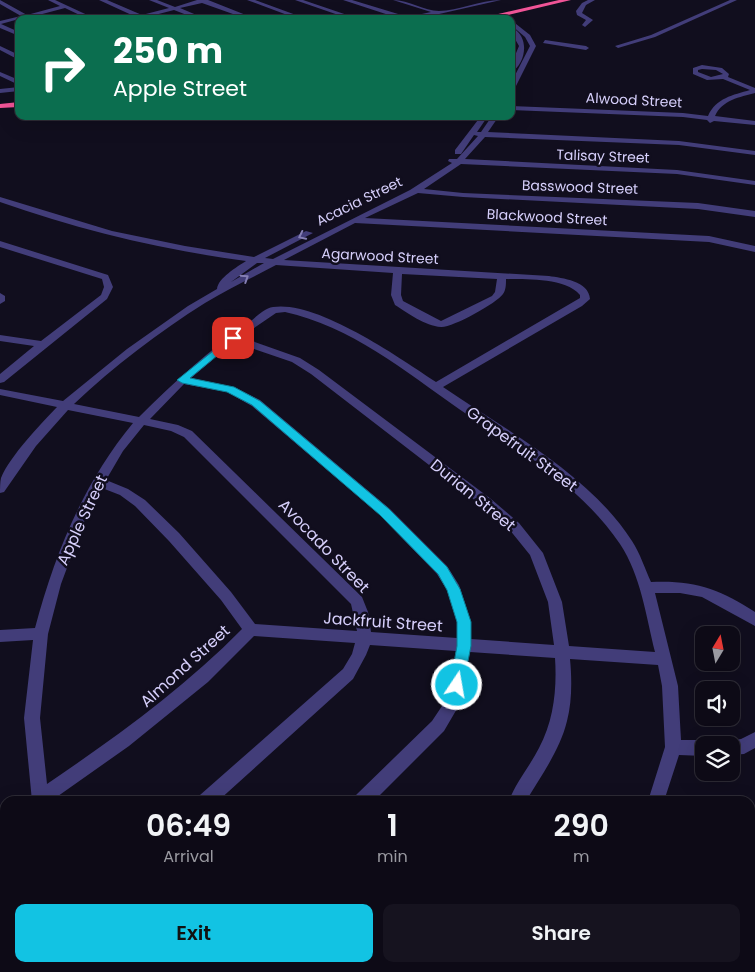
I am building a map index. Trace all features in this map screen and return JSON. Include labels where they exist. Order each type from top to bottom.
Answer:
[{"type":"highway","points":[[503,15],[568,0]]},
{"type":"highway","points":[[0,106],[15,104]]},
{"type":"street","points":[[41,0],[81,15]]},
{"type":"street","points":[[51,0],[60,8],[73,15]]},
{"type":"street","points":[[102,0],[134,15]]},
{"type":"street","points":[[152,0],[192,15]]},
{"type":"street","points":[[151,15],[202,0],[242,15]]},
{"type":"street","points":[[250,0],[293,15]]},
{"type":"street","points":[[298,0],[344,15]]},
{"type":"street","points":[[346,0],[395,15]]},
{"type":"street","points":[[396,0],[438,13]]},
{"type":"street","points":[[428,15],[495,0]]},
{"type":"street","points":[[585,25],[590,20],[579,14],[579,11],[584,4],[592,0]]},
{"type":"street","points":[[618,46],[646,39],[734,0]]},
{"type":"street","points":[[0,2],[24,15]]},
{"type":"street","points":[[265,5],[274,2]]},
{"type":"street","points":[[452,2],[466,7]]},
{"type":"street","points":[[38,15],[60,8]]},
{"type":"street","points":[[0,25],[15,21]]},
{"type":"street","points":[[0,25],[15,32]]},
{"type":"street","points":[[515,25],[528,36],[533,46],[515,82]]},
{"type":"street","points":[[515,33],[523,46],[515,64]]},
{"type":"street","points":[[545,42],[586,48]]},
{"type":"street","points":[[0,48],[15,56]]},
{"type":"street","points":[[0,74],[15,82]]},
{"type":"street","points":[[723,77],[755,91]]},
{"type":"street","points":[[0,91],[15,89]]},
{"type":"street","points":[[710,119],[720,103],[755,91]]},
{"type":"street","name":"Alwood Street","points":[[515,108],[755,123]]},
{"type":"street","name":"Alwood Street","points":[[515,112],[710,119],[755,127]]},
{"type":"street","name":"Acacia Street","points":[[217,292],[232,276],[256,260],[418,181],[454,161],[482,120]]},
{"type":"street","name":"Acacia Street","points":[[0,489],[35,438],[65,404],[116,362],[217,292],[244,279],[272,261],[415,190],[454,161],[483,135],[493,120]]},
{"type":"street","points":[[472,134],[679,144],[755,153]]},
{"type":"street","name":"Talisay Street","points":[[454,161],[677,172],[755,183]]},
{"type":"street","name":"Basswood Street","points":[[404,188],[463,195],[698,206],[755,214]]},
{"type":"street","name":"Agarwood Street","points":[[0,199],[70,223],[164,245],[256,260],[398,271],[549,279],[569,283],[585,295],[585,299],[436,387]]},
{"type":"street","name":"Blackwood Street","points":[[336,220],[709,239],[755,249]]},
{"type":"street","points":[[0,244],[96,274],[108,281],[108,292],[104,297],[0,380]]},
{"type":"street","points":[[398,271],[396,295],[398,303],[431,322],[442,324],[496,298],[500,292],[502,276]]},
{"type":"street","points":[[0,296],[0,301]]},
{"type":"street","name":"Grapefruit Street","points":[[273,310],[284,309],[299,312],[345,330],[383,351],[565,476],[603,512],[627,544],[647,588],[670,686],[673,747],[658,796]]},
{"type":"street","name":"Apple Street","points":[[40,796],[32,718],[41,634],[54,584],[81,514],[118,449],[141,421],[182,380],[233,338],[273,310]]},
{"type":"street","points":[[0,338],[43,344]]},
{"type":"street","name":"Durian Street","points":[[233,338],[296,360],[315,372],[486,502],[514,526],[536,553],[555,602],[563,652],[564,677],[559,721],[546,752],[520,796]]},
{"type":"street","points":[[182,380],[230,389],[256,403],[385,512],[449,579],[464,622],[464,646],[453,702],[438,726],[367,796]]},
{"type":"street","name":"Avocado Street","points":[[0,392],[174,428],[188,434],[357,601],[364,620],[365,638],[359,658],[348,674],[212,796]]},
{"type":"street","name":"Almond Street","points":[[46,796],[136,733],[230,653],[250,630],[226,596],[140,503],[124,492],[98,482]]},
{"type":"street","points":[[647,588],[690,588],[712,593],[755,620]]},
{"type":"street","name":"Jackfruit Street","points":[[250,630],[664,659]]},
{"type":"street","points":[[0,636],[41,634]]},
{"type":"street","points":[[740,746],[755,740]]},
{"type":"street","points":[[673,747],[695,748]]},
{"type":"route","points":[[233,338],[182,380],[230,389],[256,403],[385,512],[442,570],[454,589],[464,622],[464,646],[457,685]]}]
